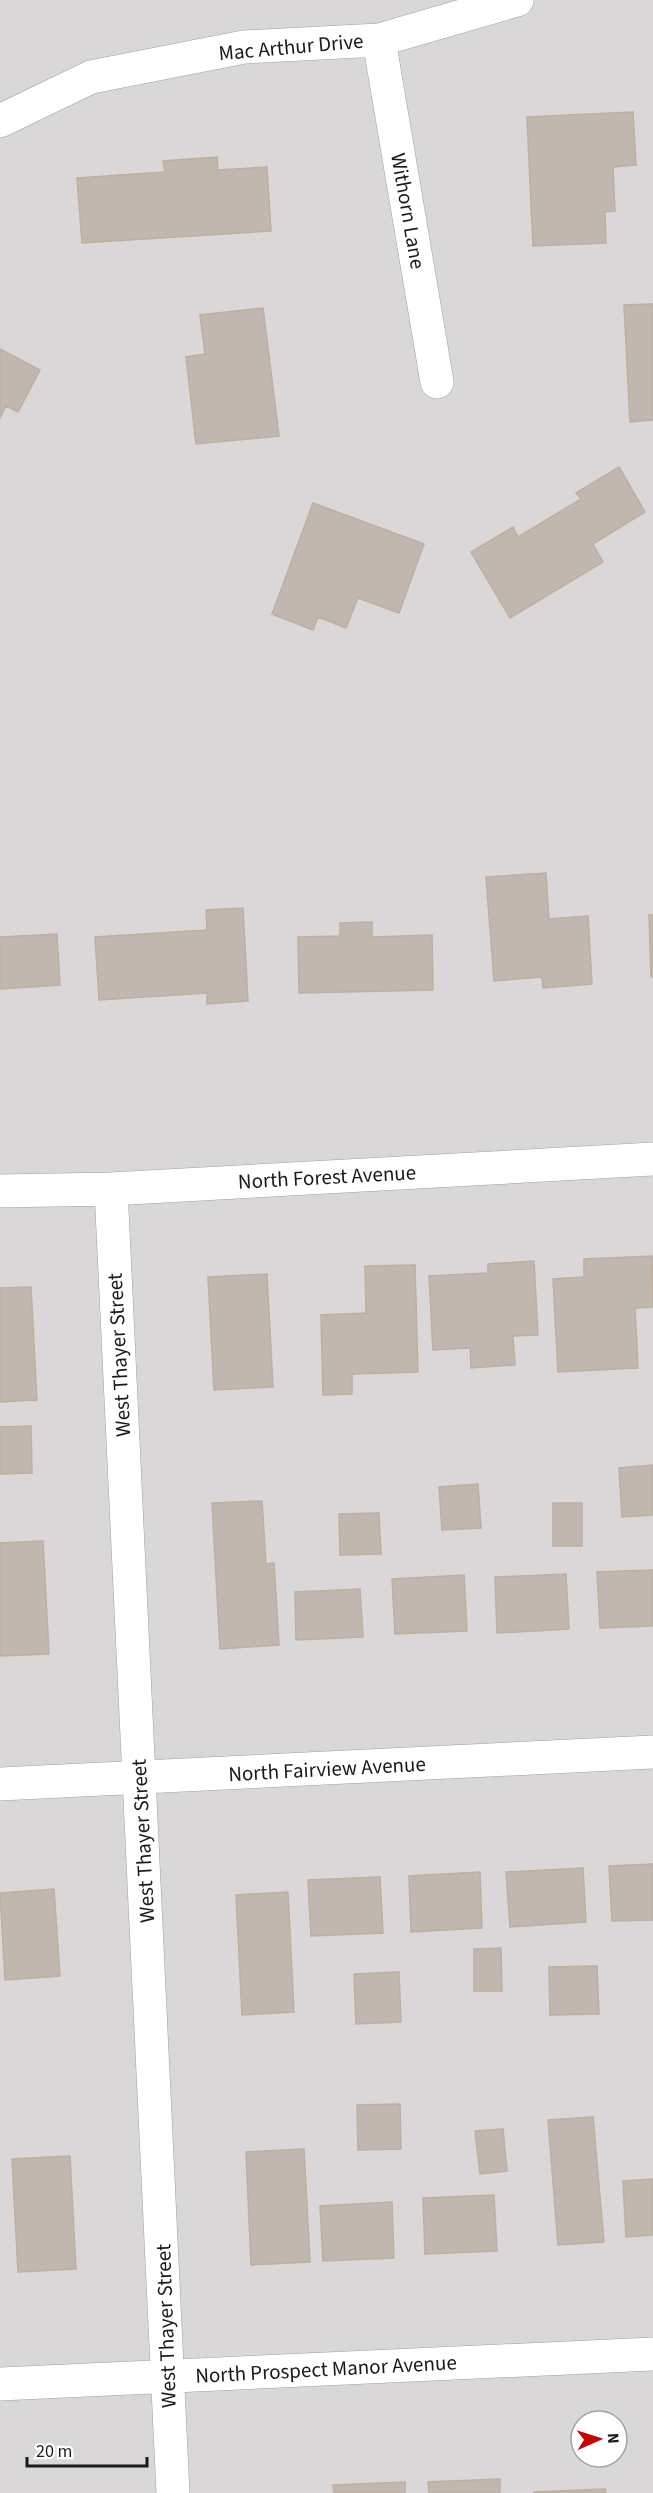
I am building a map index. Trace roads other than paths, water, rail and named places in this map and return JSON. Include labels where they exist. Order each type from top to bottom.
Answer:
[{"type":"street","name":"Mac Arthur Drive","points":[[0,122],[91,77],[244,47],[379,40],[517,0]]},
{"type":"street","name":"Withorn Lane","points":[[379,40],[437,382]]},
{"type":"street","name":"North Forest Avenue","points":[[0,1191],[111,1189],[653,1159]]},
{"type":"street","name":"West Thayer Street","points":[[111,1189],[173,2493]]},
{"type":"street","name":"North Fairview Avenue","points":[[0,1784],[653,1752]]},
{"type":"street","name":"North Prospect Manor Avenue","points":[[0,2384],[653,2354]]}]
